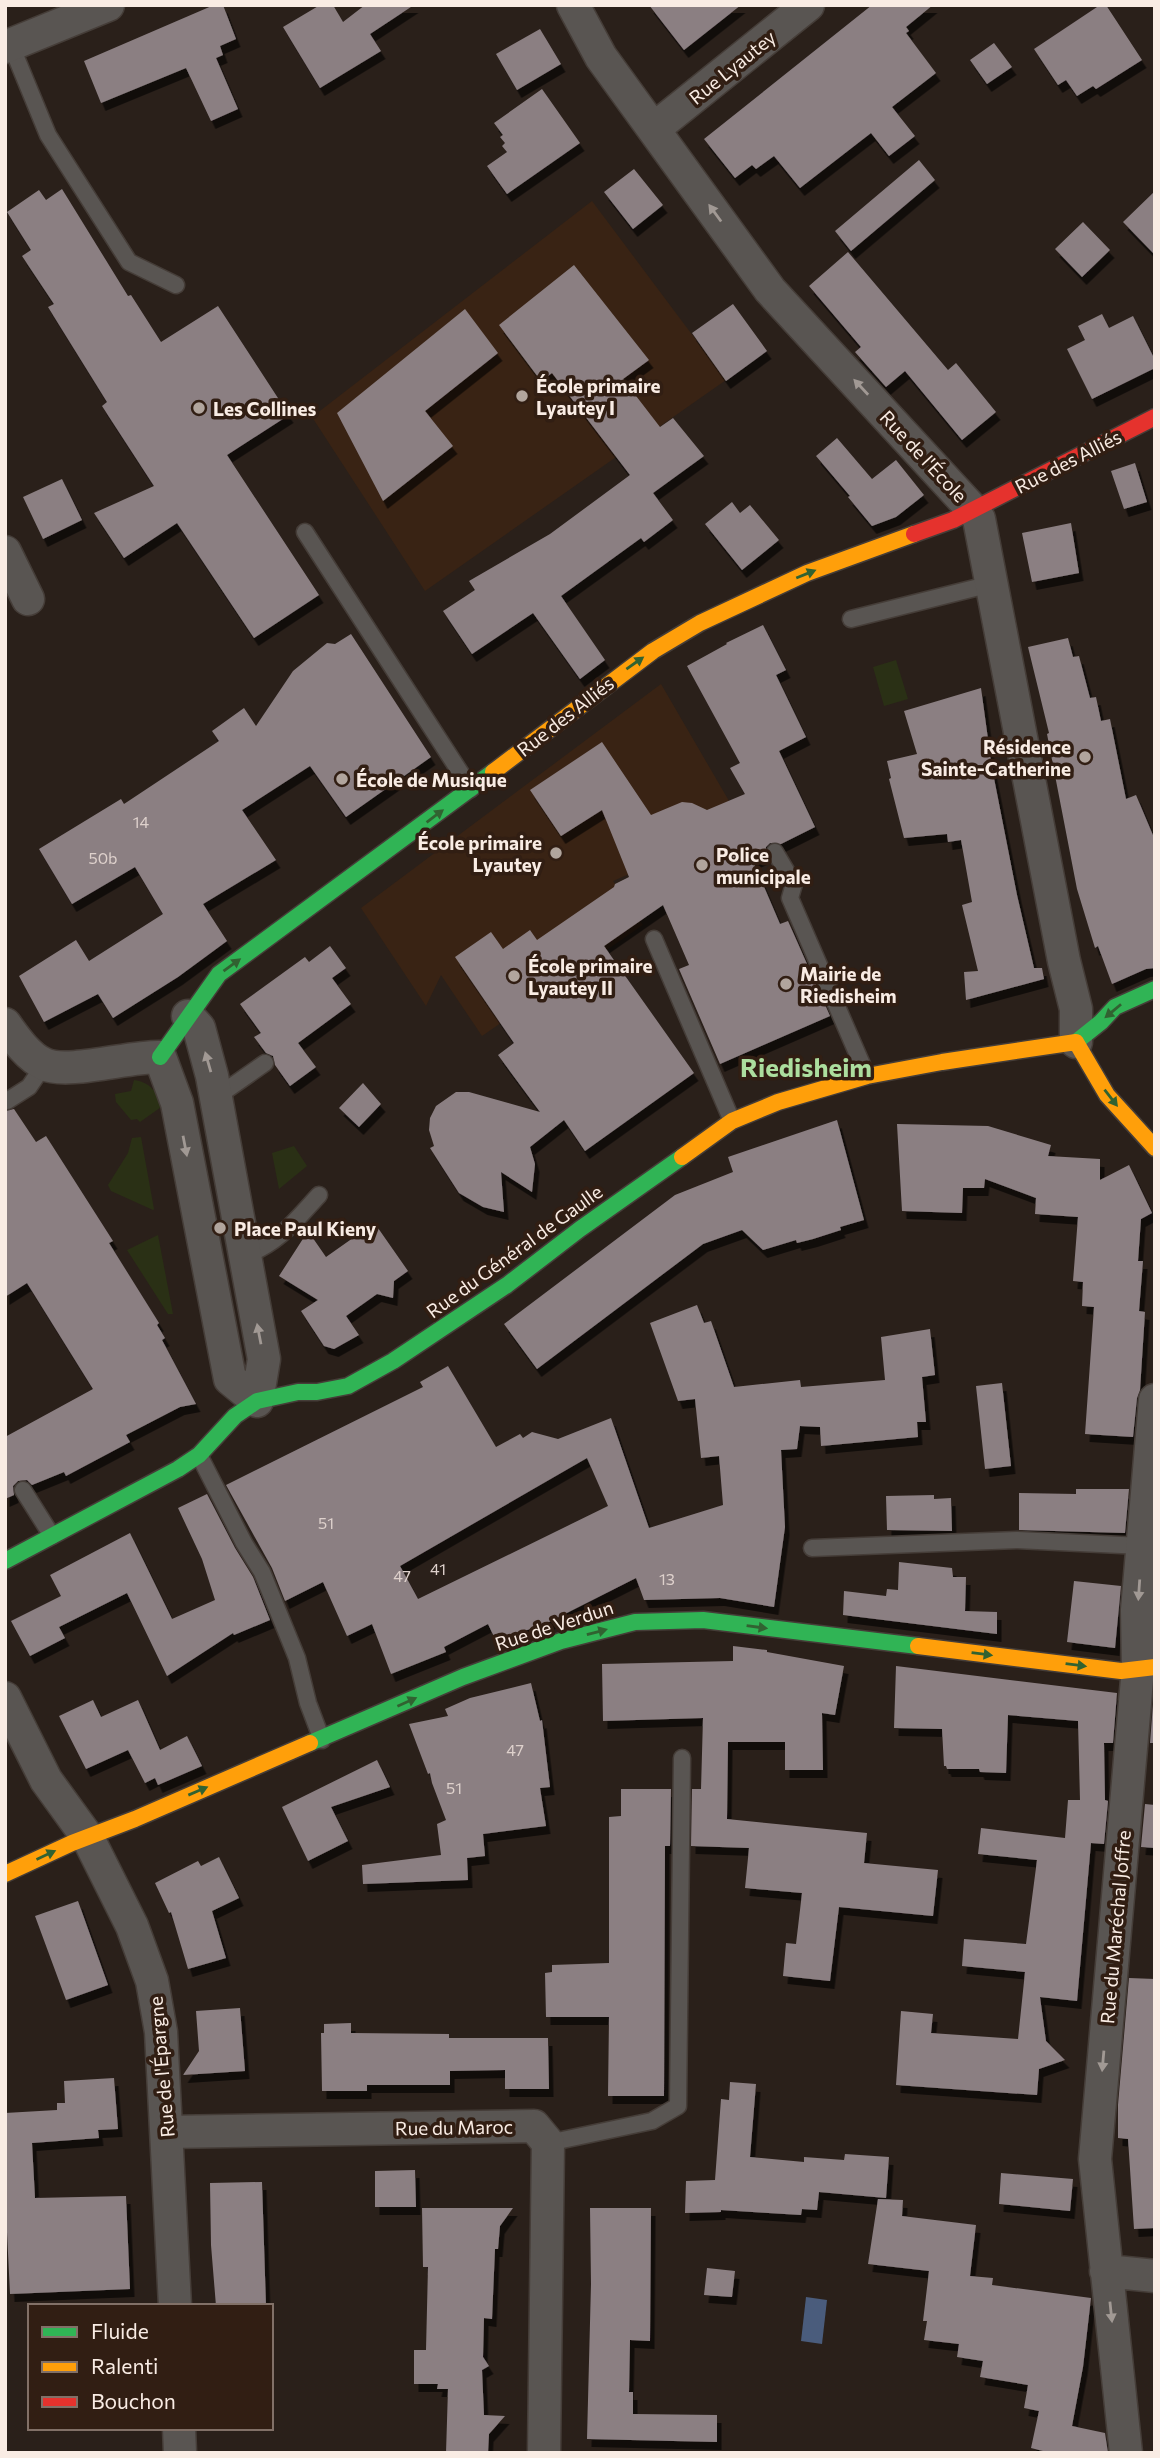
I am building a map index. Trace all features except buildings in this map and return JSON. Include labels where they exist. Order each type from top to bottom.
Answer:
[{"type":"street","points":[[8,46],[108,5]]},
{"type":"street","name":"Rue de l'École","points":[[573,5],[601,57],[770,289],[979,519],[1064,961],[1076,1009],[1076,1042]]},
{"type":"street","name":"Rue Lyautey","points":[[655,128],[808,5]]},
{"type":"street","name":"Rue des Alliés","points":[[160,1057],[219,974],[471,789],[626,669],[700,623],[807,573],[953,520],[1155,417]]},
{"type":"street","points":[[5,552],[28,599]]},
{"type":"street","points":[[1155,989],[1115,1007],[1076,1042],[1107,1095],[1155,1148]]},
{"type":"street","points":[[5,1024],[31,1055],[44,1065],[65,1068],[142,1056],[160,1057],[177,1103],[230,1379],[257,1401],[264,1359],[212,1076],[199,1028],[188,1016]]},
{"type":"street","name":"Rue du Général de Gaulle","points":[[5,1561],[178,1469],[199,1455],[235,1416],[257,1401],[298,1392],[317,1392],[348,1386],[393,1362],[507,1285],[580,1229],[732,1121],[778,1102],[867,1076],[1076,1042]]},
{"type":"street","name":"Rue du Maréchal Joffre","points":[[1126,2453],[1095,2159],[1147,1667],[1138,1610],[1155,1400]]},
{"type":"street","name":"Rue de Verdun","points":[[5,1874],[463,1678],[561,1642],[635,1622],[703,1620],[1121,1671],[1147,1667]]},
{"type":"street","name":"Rue de l'Épargne","points":[[5,1698],[46,1780],[88,1838],[132,1926],[152,1981],[161,2032],[175,2304]]},
{"type":"street","name":"Rue du Maroc","points":[[168,2132],[534,2126],[548,2143]]},
{"type":"street","points":[[544,2453],[548,2143]]},
{"type":"street","points":[[1107,2272],[1155,2276]]},
{"type":"street","points":[[179,2430],[180,2453]]},
{"type":"lane","points":[[8,46],[48,135],[130,262],[176,285]]},
{"type":"lane","points":[[304,531],[471,789]]},
{"type":"lane","points":[[850,619],[991,584]]},
{"type":"lane","points":[[775,852],[794,884],[790,898],[867,1076]]},
{"type":"lane","points":[[654,939],[732,1121]]},
{"type":"lane","points":[[215,1098],[265,1063]]},
{"type":"lane","points":[[8,1101],[29,1087],[44,1065]]},
{"type":"lane","points":[[244,1256],[264,1249],[275,1241],[319,1195]]},
{"type":"lane","points":[[199,1455],[262,1572],[296,1657],[307,1703],[322,1740]]},
{"type":"lane","points":[[23,1490],[52,1536]]},
{"type":"lane","points":[[812,1548],[1017,1540],[1142,1546]]},
{"type":"lane","points":[[548,2143],[652,2121],[678,2106],[682,1758]]},
{"type":"shaded area","name":"École primaire Lyautey I","points":[[592,201],[726,380],[425,591],[312,417]]},
{"type":"shaded area","name":"École primaire Lyautey","points":[[661,684],[743,825],[613,881],[643,925],[482,1036],[441,975],[426,1006],[361,908]]},
{"type":"green space","points":[[896,660],[908,699],[884,706],[873,667]]},
{"type":"green space","points":[[134,1080],[148,1085],[164,1105],[140,1122],[137,1119],[131,1120],[116,1102],[115,1094],[131,1091]]},
{"type":"green space","points":[[141,1137],[153,1210],[111,1191],[108,1185],[128,1153],[132,1138]]},
{"type":"green space","points":[[294,1146],[307,1166],[279,1189],[272,1153]]},
{"type":"green space","points":[[158,1235],[173,1314],[168,1314],[127,1250]]},
{"type":"water","points":[[806,2297],[827,2300],[822,2344],[801,2341]]},
{"type":"traffic: fast","points":[[160,1057],[219,974],[493,772]]},
{"type":"traffic: fast","points":[[1076,1042],[1115,1007],[1155,989]]},
{"type":"traffic: fast","points":[[5,1561],[178,1469],[199,1455],[235,1416],[257,1401],[298,1392],[317,1392],[348,1386],[393,1361],[507,1285],[580,1229],[682,1157]]},
{"type":"traffic: fast","points":[[310,1743],[463,1677],[561,1641],[635,1622],[703,1620],[918,1646]]},
{"type":"traffic: slow","points":[[493,772],[653,651],[700,623],[807,573],[914,534]]},
{"type":"traffic: slow","points":[[1076,1042],[1107,1095],[1155,1148]]},
{"type":"traffic: slow","points":[[682,1157],[732,1121],[778,1102],[867,1076],[1076,1042]]},
{"type":"traffic: slow","points":[[918,1646],[1121,1671],[1155,1667]]},
{"type":"traffic: slow","points":[[5,1874],[310,1743]]},
{"type":"traffic: jam","points":[[914,534],[953,520],[1155,417]]},
{"type":"place","name":"École primaire Lyautey I","points":[[522,396]]},
{"type":"place","name":"Les Collines","points":[[199,408]]},
{"type":"place","name":"Résidence Sainte-Catherine","points":[[1085,757]]},
{"type":"place","name":"École de Musique","points":[[342,779]]},
{"type":"place","name":"École primaire Lyautey","points":[[556,853]]},
{"type":"place","name":"Police municipale","points":[[702,865]]},
{"type":"place","name":"École primaire Lyautey II","points":[[514,976]]},
{"type":"place","name":"Mairie de Riedisheim","points":[[786,984]]},
{"type":"place","name":"Place Paul Kieny","points":[[220,1228]]},
{"type":"district","name":"Riedisheim","points":[[806,1066]]}]
